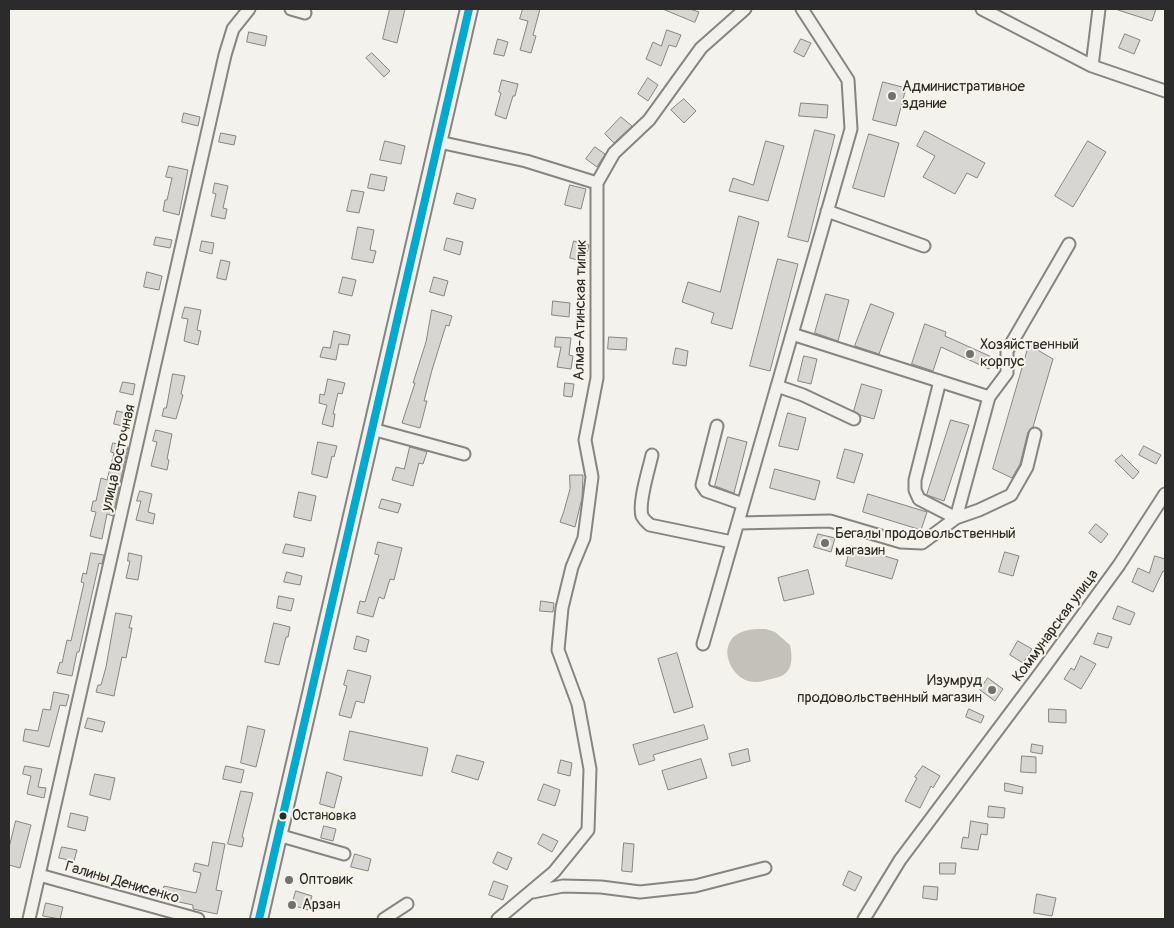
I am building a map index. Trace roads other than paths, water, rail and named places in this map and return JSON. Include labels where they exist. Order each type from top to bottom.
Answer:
[{"type":"highway","points":[[259,919],[469,9]]},
{"type":"street","name":"улица Восточная","points":[[29,919],[225,55],[233,29],[249,9]]},
{"type":"street","points":[[291,9],[306,13]]},
{"type":"street","name":"Алма-Атинская типик","points":[[498,919],[554,872],[588,830],[590,769],[578,704],[558,650],[562,608],[572,567],[584,538],[592,477],[585,440],[597,378],[597,183],[614,153],[649,120],[701,48],[745,9]]},
{"type":"street","points":[[703,644],[851,129],[848,80],[802,9]]},
{"type":"street","points":[[982,9],[1092,66],[1165,91]]},
{"type":"street","points":[[1092,66],[1099,9]]},
{"type":"street","points":[[439,142],[526,161],[597,183]]},
{"type":"street","points":[[827,212],[924,246]]},
{"type":"street","points":[[956,518],[989,397],[1007,373],[1007,352],[1069,244]]},
{"type":"street","points":[[792,334],[989,397]]},
{"type":"street","points":[[940,381],[915,480],[915,490],[919,499],[956,518]]},
{"type":"street","points":[[777,386],[803,395],[854,419]]},
{"type":"street","points":[[718,426],[702,485],[706,491],[743,504]]},
{"type":"street","points":[[372,429],[464,454]]},
{"type":"street","points":[[738,523],[830,521],[901,542],[922,543],[956,518],[1012,495],[1027,467],[1035,434]]},
{"type":"street","points":[[652,455],[641,511],[643,518],[650,525],[732,542]]},
{"type":"street","name":"Коммунарская улица","points":[[864,919],[900,860],[1119,565],[1165,494]]},
{"type":"street","points":[[278,835],[344,854]]},
{"type":"street","points":[[530,893],[563,886],[601,886],[640,892],[686,887],[765,868]]},
{"type":"street","name":"Галины Денисенко","points":[[39,875],[198,919]]},
{"type":"street","points":[[384,919],[406,904]]},
{"type":"place","name":"Административное здание","points":[[892,96]]},
{"type":"place","name":"Хозяйственный корпус","points":[[970,354]]},
{"type":"place","name":"Бегалы продовольственный магазин","points":[[825,543]]},
{"type":"place","name":"Изумруд продовольственный магазин","points":[[992,690]]},
{"type":"place","name":"Остановка","points":[[283,816]]},
{"type":"place","name":"Оптовик","points":[[289,880]]},
{"type":"place","name":"Арзан","points":[[292,905]]}]
